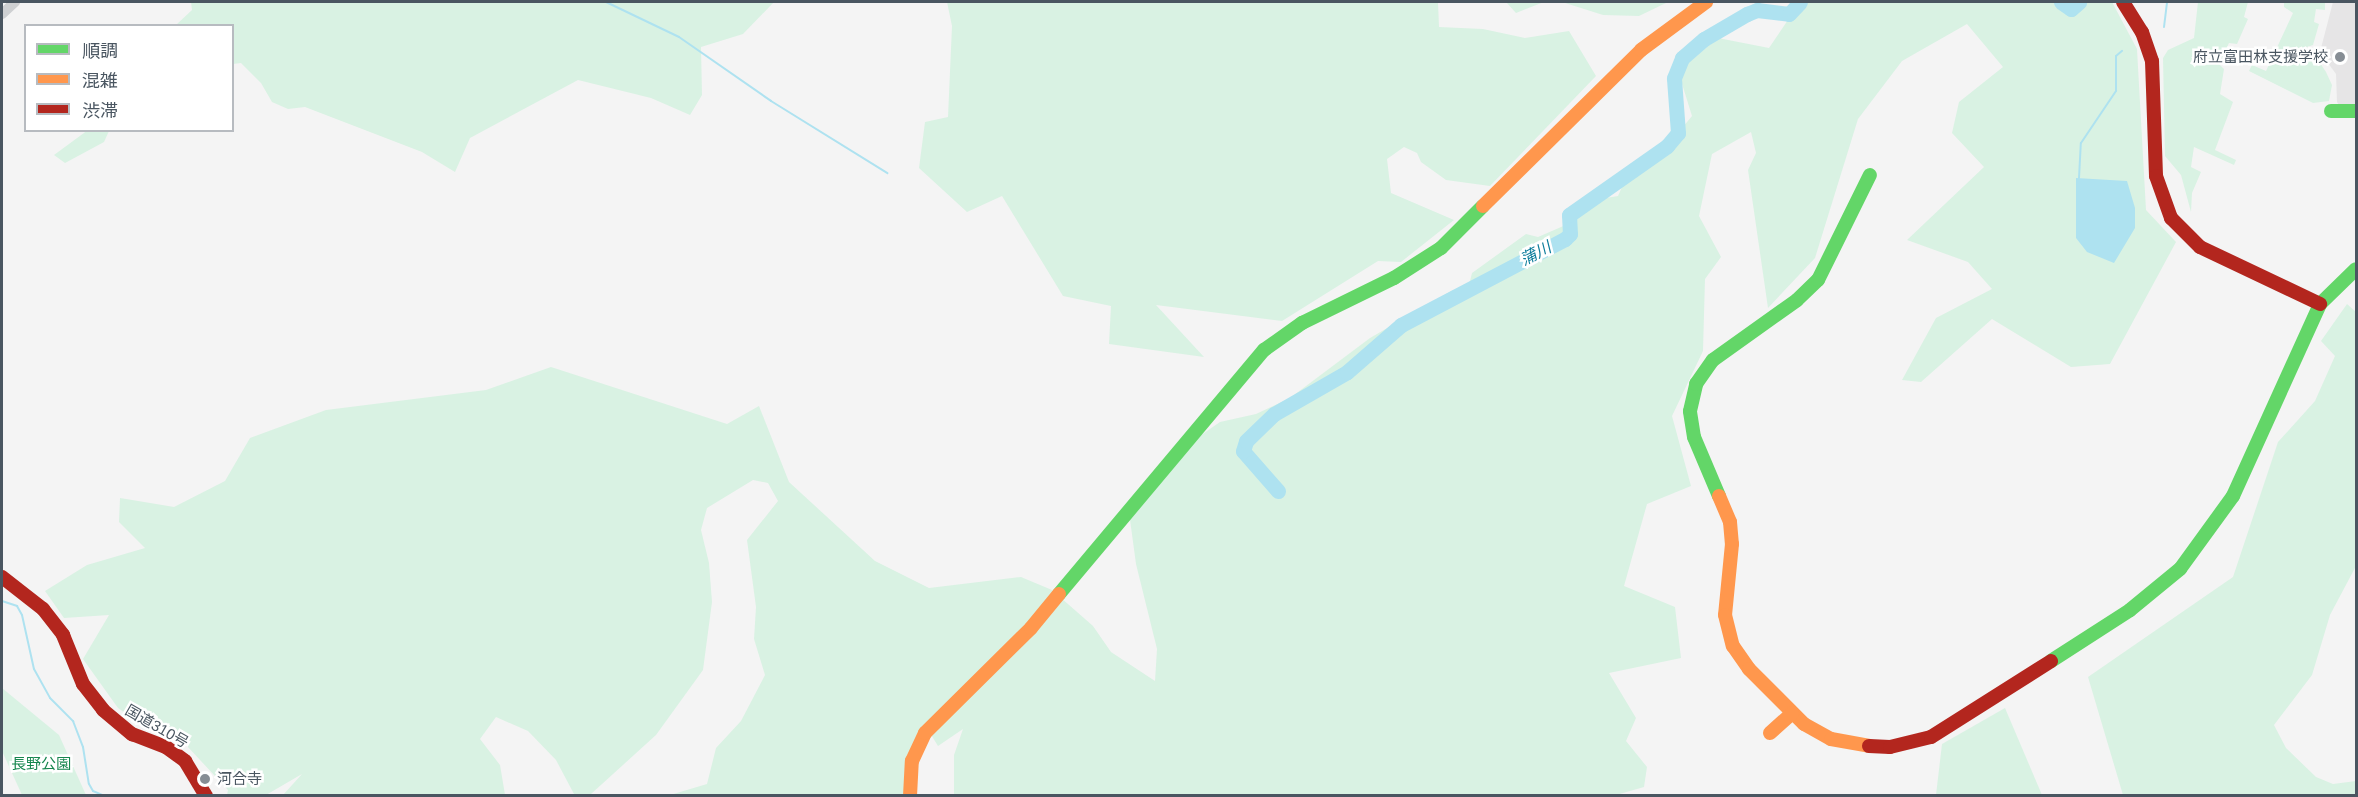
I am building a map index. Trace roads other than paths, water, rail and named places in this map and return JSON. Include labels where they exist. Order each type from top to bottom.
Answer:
[{"type":"main road","points":[[909,795],[912,761],[925,733],[1030,628],[1264,350],[1302,323],[1394,278],[1441,248],[1641,50],[1706,2]]},
{"type":"main road","points":[[2123,2],[2142,32],[2152,61],[2156,176],[2171,218],[2200,247],[2320,304]]},
{"type":"main road","points":[[2331,111],[2356,111]]},
{"type":"main road","points":[[1870,175],[1818,280],[1797,300],[1713,360],[1700,376],[1691,403],[1694,437],[1730,522],[1731,552],[1725,605],[1729,636],[1743,662],[1792,713],[1817,732],[1845,743],[1876,748],[1916,742],[1949,726],[2142,602],[2185,564],[2226,509],[2320,304],[2356,269]]},
{"type":"main road","name":"国道310号","points":[[2,577],[43,609],[63,635],[83,684],[103,710],[132,734],[166,747],[185,761],[206,795]]},
{"type":"main road","points":[[1770,733],[1792,713]]},
{"type":"street","points":[[2,14],[15,2]]},
{"type":"water","points":[[2076,178],[2127,181],[2135,208],[2135,228],[2114,263],[2087,252],[2076,238]]},
{"type":"waterway","points":[[606,2],[679,37],[771,101],[887,173]]},
{"type":"waterway","name":"蒲川","points":[[1278,491],[1243,451],[1246,441],[1274,414],[1347,372],[1401,325],[1565,239],[1570,234],[1569,215],[1667,146],[1678,133],[1674,78],[1682,58],[1704,39],[1747,14],[1757,10],[1789,14],[1800,2]]},
{"type":"waterway","name":"蒲川","points":[[2061,2],[2071,9],[2079,2]]},
{"type":"waterway","points":[[2164,27],[2167,2]]},
{"type":"waterway","points":[[2079,178],[2081,143],[2116,91],[2116,56],[2122,51]]},
{"type":"waterway","points":[[2,601],[17,606],[22,615],[34,669],[50,698],[73,721],[83,747],[89,784],[93,791],[105,796]]},
{"type":"place","name":"府立富田林支援学校","points":[[2340,57]]},
{"type":"place","name":"河合寺","points":[[205,779]]},
{"type":"park label","name":"長野公園","points":[[41,764]]}]
